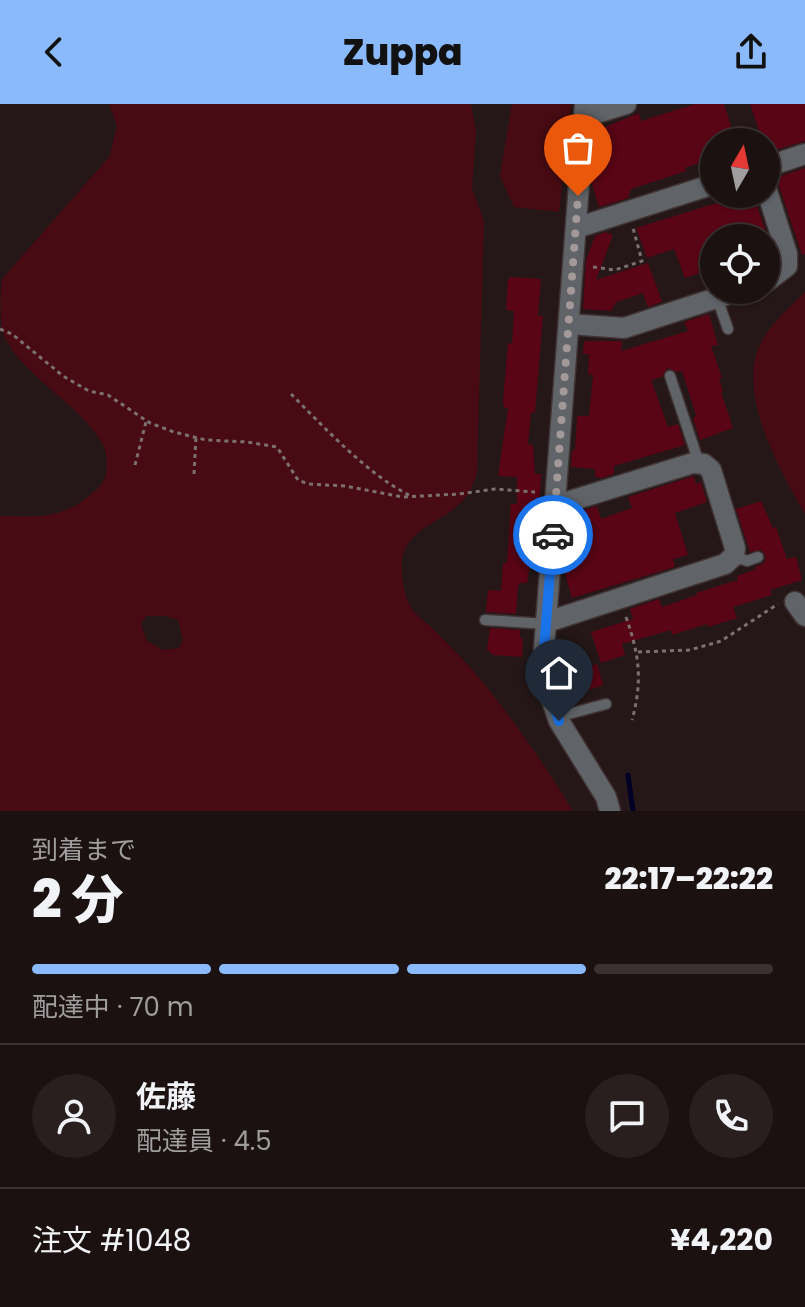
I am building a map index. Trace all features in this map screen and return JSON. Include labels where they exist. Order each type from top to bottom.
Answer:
[{"type":"street","points":[[610,811],[606,797],[557,717],[549,692],[544,649],[585,111],[626,104]]},
{"type":"street","points":[[780,162],[805,154]]},
{"type":"street","points":[[576,228],[700,188]]},
{"type":"street","points":[[780,232],[787,254],[787,266],[780,271]]},
{"type":"street","points":[[569,324],[624,328],[700,303]]},
{"type":"street","points":[[547,623],[725,564],[734,556],[735,548],[711,470],[699,463],[555,500]]},
{"type":"lane","points":[[719,304],[728,329]]},
{"type":"lane","points":[[670,376],[699,463]]},
{"type":"lane","points":[[734,556],[747,561],[758,557]]},
{"type":"lane","points":[[485,620],[547,623]]},
{"type":"lane","points":[[557,717],[606,704]]},
{"type":"path","points":[[573,265],[615,270],[642,261],[628,211]]},
{"type":"path","points":[[0,329],[12,334],[63,376],[89,391],[108,395],[147,421],[196,437],[277,447],[298,480],[308,484],[411,496],[495,489],[555,500]]},
{"type":"path","points":[[291,394],[364,463],[411,496]]},
{"type":"path","points":[[135,465],[147,421]]},
{"type":"path","points":[[194,474],[196,437]]},
{"type":"path","points":[[620,598],[638,652],[639,695],[632,720]]},
{"type":"path","points":[[638,652],[690,650],[721,641],[755,616],[795,607]]},
{"type":"shaded area","points":[[109,104],[471,104],[476,132],[472,189],[484,221],[477,470],[472,487],[463,500],[409,543],[402,561],[403,583],[412,609],[469,666],[497,700],[573,811],[0,811],[0,516],[41,516],[75,506],[102,484],[107,465],[102,444],[88,424],[35,376],[3,334],[2,279],[110,156],[117,125]],"holes":[[[146,616],[166,616],[178,620],[183,640],[179,648],[163,650],[147,641],[141,624]]]},
{"type":"shaded area","points":[[512,104],[571,104],[559,212],[514,207],[500,176]]},
{"type":"shaded area","points":[[805,292],[805,514],[763,429],[753,381],[755,359],[767,332]]},
{"type":"building","points":[[695,104],[724,104],[732,128],[700,128],[700,163],[685,168],[686,171],[631,189],[628,198],[599,207],[592,184],[593,172],[605,169],[597,142],[606,140],[605,127],[639,113],[641,121]]},
{"type":"building","points":[[750,104],[805,104],[805,141],[780,149],[780,128],[758,128]]},
{"type":"building","points":[[805,168],[805,254],[802,255],[780,189],[780,176]]},
{"type":"building","points":[[701,208],[758,208],[763,224],[700,224],[700,273],[685,278],[674,249],[647,258],[636,228]]},
{"type":"building","points":[[605,232],[613,235],[596,280],[648,263],[662,302],[648,307],[643,293],[616,302],[611,311],[583,309],[586,260],[595,236]]},
{"type":"building","points":[[508,279],[541,279],[538,316],[543,316],[535,413],[531,412],[528,444],[533,445],[535,474],[541,474],[537,556],[531,556],[527,583],[520,583],[518,587],[516,614],[486,612],[488,590],[501,591],[503,563],[507,563],[511,504],[517,504],[517,477],[498,476],[508,408],[504,408],[503,401],[508,343],[512,344],[514,311],[506,310]]},
{"type":"building","points":[[709,314],[718,345],[711,346],[733,428],[700,440],[693,419],[696,415],[682,371],[668,368],[662,377],[651,380],[668,427],[678,424],[685,445],[614,466],[614,474],[602,478],[595,477],[595,469],[571,467],[577,416],[589,416],[593,375],[588,374],[589,354],[583,354],[584,341],[622,341],[621,351],[688,331],[684,322]]},
{"type":"building","points":[[694,476],[696,484],[701,482],[707,502],[675,513],[688,555],[673,559],[675,567],[572,598],[563,567],[582,560],[573,525],[578,523],[575,513],[597,506],[601,519],[632,508],[628,497]]},
{"type":"building","points":[[761,501],[773,528],[776,527],[787,559],[796,557],[802,580],[770,590],[772,595],[733,607],[737,618],[672,635],[671,630],[622,644],[625,655],[601,663],[591,632],[633,619],[630,609],[659,599],[662,607],[697,595],[738,580],[737,576],[764,563],[766,558],[762,550],[750,552],[736,509]]},
{"type":"building","points":[[490,628],[520,630],[520,638],[523,638],[522,657],[493,655],[487,649]]},
{"type":"building","points":[[597,664],[603,685],[574,695],[573,691],[565,694],[560,676]]},
{"type":"waterway","points":[[628,775],[633,811]]},
{"type":"way so far","points":[[553,535],[578,196]]},
{"type":"route","points":[[553,535],[544,649],[549,692],[559,721]]}]
